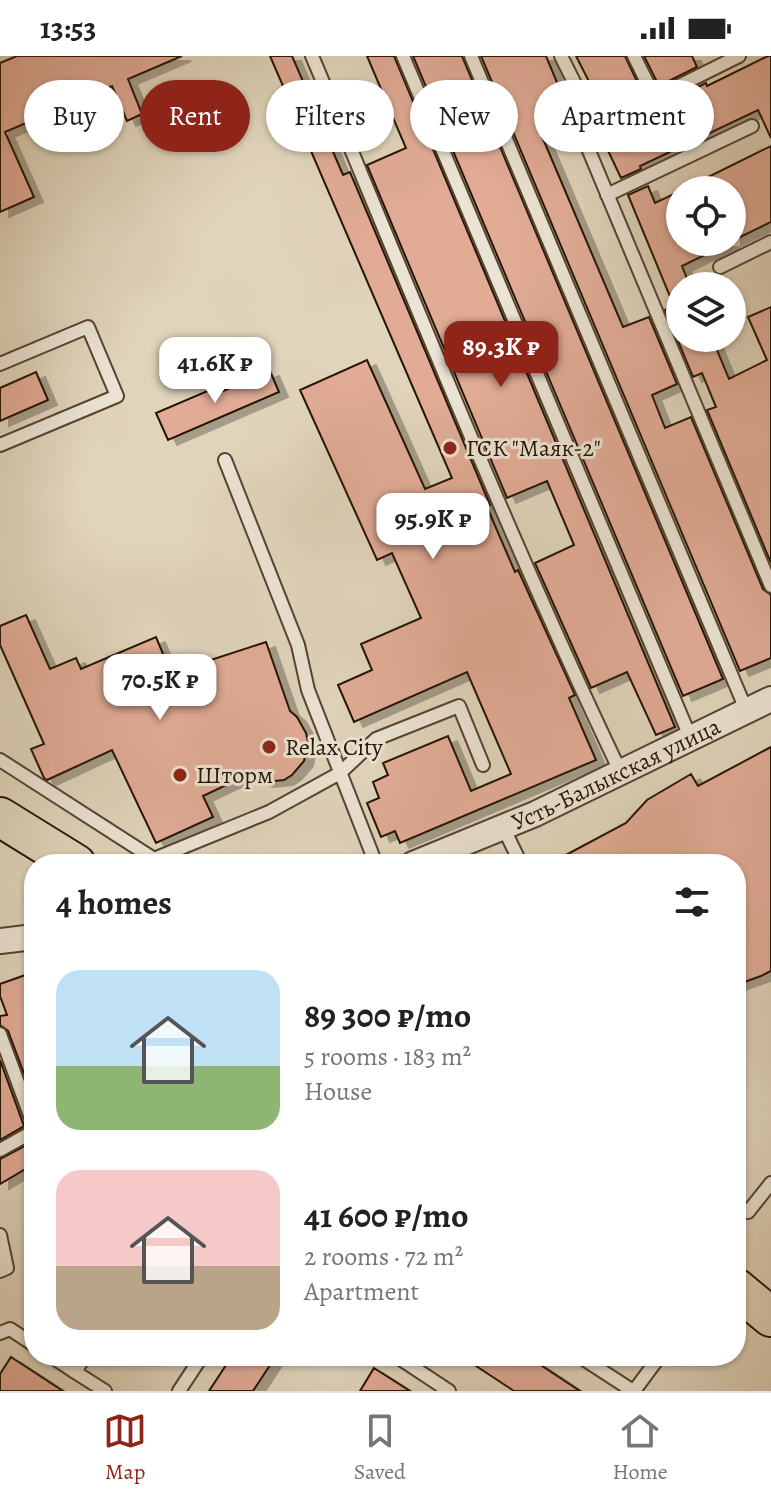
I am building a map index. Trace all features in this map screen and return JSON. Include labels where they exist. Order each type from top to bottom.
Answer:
[{"type":"main road","points":[[0,817],[60,854]]},
{"type":"main road","points":[[746,1296],[771,1317]]},
{"type":"street","name":"Усть-Балыкская улица","points":[[437,854],[622,773],[771,699]]},
{"type":"street","points":[[0,941],[24,938]]},
{"type":"lane","points":[[312,56],[583,694],[622,773]]},
{"type":"lane","points":[[403,56],[691,739]]},
{"type":"lane","points":[[471,56],[747,712]]},
{"type":"lane","points":[[561,56],[573,80]]},
{"type":"lane","points":[[634,56],[646,80]]},
{"type":"lane","points":[[704,56],[711,70]]},
{"type":"lane","points":[[691,80],[739,56]]},
{"type":"lane","points":[[607,195],[752,126]]},
{"type":"lane","points":[[589,152],[771,586]]},
{"type":"lane","points":[[720,267],[771,242]]},
{"type":"lane","points":[[0,364],[88,327],[117,396],[0,445]]},
{"type":"lane","points":[[225,460],[298,645],[308,690],[372,854]]},
{"type":"lane","points":[[166,854],[269,812],[340,773],[376,739],[459,706],[483,765]]},
{"type":"lane","points":[[0,760],[146,854]]},
{"type":"lane","points":[[503,827],[516,854]]},
{"type":"lane","points":[[0,1034],[24,1100]]},
{"type":"lane","points":[[0,1150],[24,1134]]},
{"type":"lane","points":[[746,1211],[771,1183]]},
{"type":"lane","points":[[0,1235],[7,1268],[0,1271]]},
{"type":"lane","points":[[0,1333],[10,1329],[24,1338]]},
{"type":"lane","points":[[66,1366],[105,1391]]},
{"type":"lane","points":[[75,1372],[79,1366]]},
{"type":"lane","points":[[179,1391],[195,1366]]},
{"type":"lane","points":[[411,1366],[448,1391]]},
{"type":"lane","points":[[594,1366],[633,1391],[652,1366]]},
{"type":"building","points":[[17,56],[182,56],[128,79],[140,115],[127,121],[124,114],[124,80],[24,80],[24,124],[5,132],[34,197],[0,212],[0,63]]},
{"type":"building","points":[[270,56],[292,56],[302,80],[280,80]]},
{"type":"building","points":[[367,56],[394,56],[410,94],[410,152],[434,152],[675,727],[656,735],[627,672],[591,688],[535,563],[574,545],[547,481],[507,498],[367,165],[406,148],[394,120],[394,80],[377,80]]},
{"type":"building","points":[[413,56],[462,56],[472,80],[423,80]]},
{"type":"building","points":[[481,56],[546,56],[556,80],[534,80],[534,152],[549,152],[623,327],[649,317],[677,384],[652,395],[665,428],[691,417],[763,589],[771,595],[771,658],[740,671],[518,144],[518,80],[491,80]]},
{"type":"building","points":[[576,56],[625,56],[636,80],[588,80]]},
{"type":"building","points":[[644,56],[692,56],[697,67],[671,80],[656,80]]},
{"type":"building","points":[[771,56],[771,138],[758,110],[714,131],[714,83]]},
{"type":"building","points":[[771,146],[771,222],[746,234],[746,176],[710,176]]},
{"type":"building","points":[[311,152],[333,152],[343,175],[350,172],[490,505],[487,507],[575,695],[569,698],[596,760],[400,843],[395,831],[381,837],[367,803],[379,798],[373,782],[388,775],[383,763],[448,736],[471,791],[511,774],[467,672],[354,722],[338,685],[372,670],[361,644],[421,618],[392,553],[377,560],[300,390],[367,360],[425,489],[452,478]]},
{"type":"building","points":[[454,152],[502,152],[723,679],[683,696]]},
{"type":"building","points":[[609,152],[670,152],[640,166],[641,169],[621,178]]},
{"type":"building","points":[[648,186],[655,203],[666,198],[666,256],[702,256],[682,266],[684,272],[666,272],[666,287],[628,195]]},
{"type":"building","points":[[771,307],[771,563],[707,410],[716,407],[702,373],[693,377],[683,352],[718,352],[729,379],[767,360],[748,317]]},
{"type":"building","points":[[270,371],[279,392],[168,440],[156,413],[212,389],[214,395]]},
{"type":"building","points":[[36,372],[48,400],[0,421],[0,388]]},
{"type":"building","points":[[26,615],[50,669],[76,658],[81,669],[156,637],[171,673],[266,642],[290,711],[306,733],[308,742],[304,761],[284,780],[265,782],[247,775],[203,796],[213,817],[156,843],[112,750],[47,780],[44,778],[31,749],[44,744],[0,645],[0,626]]},
{"type":"building","points":[[771,747],[771,971],[746,981],[746,854],[568,854],[626,823],[647,800],[691,774],[698,786]]},
{"type":"building","points":[[24,976],[24,1073],[8,1031],[0,1025],[0,1016],[7,1015],[0,996],[0,984]]},
{"type":"building","points":[[0,1060],[24,1126],[0,1140]]},
{"type":"building","points":[[24,1146],[24,1170],[0,1184],[0,1159]]},
{"type":"building","points":[[11,1357],[63,1391],[0,1391],[0,1374]]},
{"type":"building","points":[[225,1366],[269,1366],[253,1391],[209,1391]]},
{"type":"building","points":[[476,1366],[542,1366],[580,1391],[514,1391]]},
{"type":"building","points":[[374,1368],[410,1391],[360,1391]]},
{"type":"place","name":"ГСК \"Маяк-2\"","points":[[450,448]]},
{"type":"place","name":"Relax City","points":[[269,747]]},
{"type":"place","name":"Шторм","points":[[180,775]]}]
